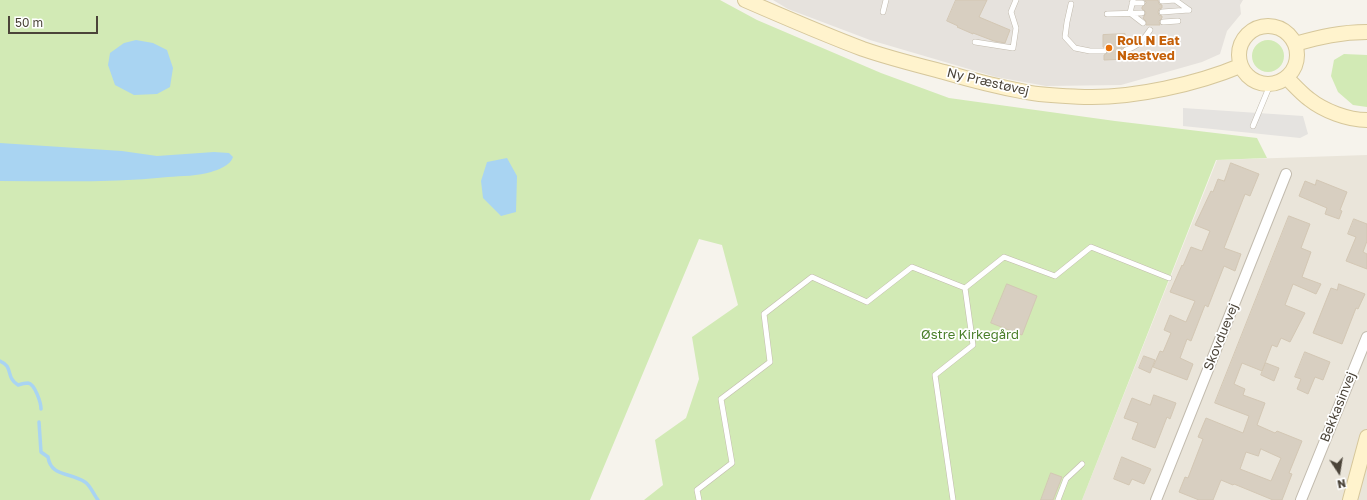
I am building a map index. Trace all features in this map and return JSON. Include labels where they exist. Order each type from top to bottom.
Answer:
[{"type":"street","name":"Ny Præstøvej","points":[[745,0],[801,24],[886,56],[968,79],[1028,92],[1088,97],[1134,94],[1182,84],[1229,71],[1240,66]]},
{"type":"street","points":[[1265,26],[1279,28],[1290,36],[1295,44],[1297,53],[1293,71],[1287,78],[1278,83],[1270,85],[1260,84],[1245,74],[1240,66],[1238,57],[1242,40],[1248,33],[1256,28],[1265,26]]},
{"type":"street","points":[[1295,44],[1323,36],[1348,32],[1367,32]]},
{"type":"street","points":[[1287,78],[1310,100],[1328,110],[1346,117],[1367,120]]},
{"type":"street","name":"Skovduevej","points":[[1156,500],[1286,174]]},
{"type":"street","name":"Bekkasinvej","points":[[1301,500],[1367,337]]},
{"type":"street","points":[[1350,500],[1367,437]]},
{"type":"lane","points":[[883,12],[886,0]]},
{"type":"lane","points":[[975,42],[1013,48],[1016,28],[1011,12],[1016,0]]},
{"type":"lane","points":[[1162,1],[1175,0],[1189,10],[1162,12]]},
{"type":"lane","points":[[1130,13],[1133,2],[1142,3]]},
{"type":"lane","points":[[1071,4],[1065,38],[1075,48],[1090,51],[1104,51]]},
{"type":"lane","points":[[1130,13],[1143,23]]},
{"type":"lane","points":[[1107,14],[1142,13]]},
{"type":"lane","points":[[1163,22],[1178,21]]},
{"type":"lane","points":[[1126,50],[1134,48],[1150,30]]},
{"type":"lane","points":[[1253,126],[1270,85]]},
{"type":"lane","points":[[965,288],[1004,256],[1055,276],[1091,248],[1169,278]]},
{"type":"lane","points":[[699,500],[697,490],[732,463],[721,399],[770,362],[764,314],[769,310],[812,277],[867,302],[912,267],[965,288]]},
{"type":"lane","points":[[953,500],[935,375],[973,345],[965,288]]},
{"type":"lane","points":[[1058,500],[1066,480],[1082,464]]},
{"type":"shaded area","points":[[773,0],[1243,0],[1240,5],[1241,14],[1227,31],[1220,54],[1202,62],[1121,85],[1046,86],[996,77],[870,40],[788,9]]},
{"type":"shaded area","points":[[1183,108],[1303,116],[1308,134],[1300,138],[1183,126]]},
{"type":"shaded area","points":[[1367,155],[1367,500],[1082,500],[1217,160]]},
{"type":"green space","name":"Østre Kirkegård","points":[[0,0],[720,0],[757,20],[881,73],[949,98],[1115,121],[1257,138],[1267,158],[1216,160],[1082,500],[644,500],[663,485],[655,440],[686,418],[699,379],[692,337],[738,305],[722,245],[699,239],[590,500],[0,500]]},
{"type":"green space","points":[[1265,40],[1271,40],[1281,47],[1284,56],[1283,62],[1277,69],[1271,72],[1265,72],[1255,65],[1252,59],[1252,53],[1259,43]]},
{"type":"green space","points":[[1344,54],[1367,55],[1367,107],[1353,105],[1338,92],[1331,76],[1334,60]]},
{"type":"water","points":[[136,40],[153,43],[167,50],[173,68],[170,87],[157,94],[134,95],[115,85],[108,65],[110,53],[124,43]]},
{"type":"water","points":[[0,143],[122,151],[157,156],[214,152],[229,153],[233,157],[227,165],[221,168],[196,175],[105,181],[0,181]]},
{"type":"water","points":[[507,158],[517,176],[516,212],[501,216],[483,198],[481,181],[487,162]]},
{"type":"building","points":[[956,0],[987,0],[979,17],[1010,30],[1005,43],[973,34],[947,21]]},
{"type":"building","points":[[1145,0],[1158,0],[1159,4],[1162,5],[1162,8],[1159,9],[1158,12],[1159,15],[1162,16],[1159,21],[1160,25],[1146,25],[1146,21],[1143,18],[1146,13],[1142,9],[1146,3]]},
{"type":"building","points":[[1125,34],[1126,46],[1122,50],[1123,53],[1127,54],[1127,59],[1104,60],[1104,55],[1108,51],[1103,47],[1103,35]]},
{"type":"building","points":[[1231,163],[1259,174],[1250,196],[1245,194],[1224,248],[1241,254],[1235,271],[1224,266],[1208,307],[1205,305],[1191,341],[1187,339],[1180,358],[1193,364],[1187,380],[1153,367],[1160,351],[1163,352],[1171,333],[1164,330],[1170,315],[1186,322],[1195,301],[1170,292],[1191,247],[1202,251],[1210,231],[1195,225],[1211,191],[1213,192],[1218,179],[1224,181]]},
{"type":"building","points":[[1317,180],[1347,192],[1340,210],[1342,211],[1339,219],[1325,214],[1327,208],[1299,196],[1305,181],[1315,185]]},
{"type":"building","points":[[1289,216],[1310,224],[1301,248],[1311,252],[1302,277],[1321,284],[1316,294],[1293,284],[1285,305],[1305,313],[1290,342],[1281,338],[1277,347],[1272,345],[1262,371],[1242,363],[1234,384],[1245,389],[1243,395],[1265,403],[1257,425],[1275,433],[1277,431],[1302,441],[1289,473],[1292,474],[1282,500],[1273,500],[1221,480],[1213,500],[1199,500],[1179,492],[1185,477],[1188,478],[1203,439],[1198,437],[1206,418],[1243,433],[1249,416],[1215,403]],"holes":[[[1261,449],[1281,458],[1271,481],[1240,469],[1246,452],[1258,456]]]},
{"type":"building","points":[[1354,219],[1367,224],[1367,241],[1363,252],[1367,254],[1367,269],[1346,261],[1356,237],[1348,234]]},
{"type":"building","points":[[1007,284],[1037,296],[1022,335],[991,323]]},
{"type":"building","points":[[1339,284],[1365,294],[1358,309],[1356,308],[1342,344],[1313,333],[1331,288],[1337,290]]},
{"type":"building","points":[[1305,352],[1330,362],[1323,380],[1315,377],[1308,394],[1297,389],[1301,379],[1295,377]]},
{"type":"building","points":[[1144,356],[1155,360],[1150,373],[1139,368]]},
{"type":"building","points":[[1266,363],[1279,368],[1274,381],[1261,375]]},
{"type":"building","points":[[1154,395],[1176,403],[1170,419],[1167,417],[1155,448],[1132,439],[1138,423],[1124,418],[1132,398],[1150,405]]},
{"type":"building","points":[[1122,457],[1151,469],[1144,484],[1132,479],[1129,485],[1114,479]]},
{"type":"building","points":[[1051,473],[1062,477],[1053,500],[1041,500]]},
{"type":"waterway","points":[[0,361],[7,366],[12,379],[18,385],[28,383],[31,384],[39,398],[41,409]]},
{"type":"waterway","points":[[39,422],[41,452],[48,457],[53,468],[87,483],[98,500]]},
{"type":"place","name":"Roll N Eat Næstved","points":[[1109,48]]}]
